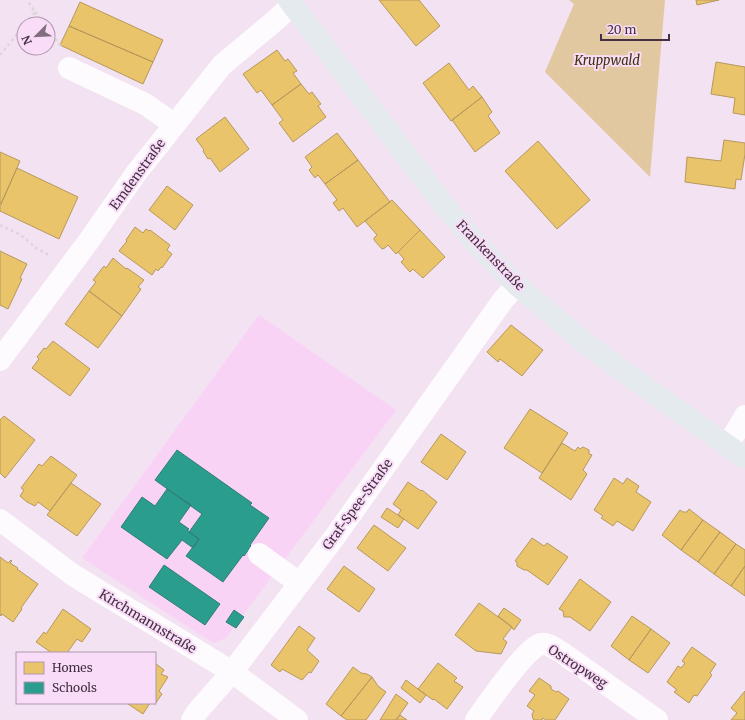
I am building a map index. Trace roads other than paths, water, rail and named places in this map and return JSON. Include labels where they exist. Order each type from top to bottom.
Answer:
[{"type":"main road","name":"Frankenstraße","points":[[290,2],[443,204],[474,241],[517,285],[579,338],[631,377],[737,452]]},
{"type":"street","name":"Emdenstraße","points":[[0,360],[88,242],[137,172],[174,124],[222,65],[277,19],[290,2]]},
{"type":"street","points":[[69,68],[145,104],[174,124]]},
{"type":"street","name":"Graf-Spee-Straße","points":[[192,720],[197,712],[232,672],[334,538],[504,300],[517,285]]},
{"type":"street","points":[[737,452],[745,416]]},
{"type":"street","name":"Kirchmannstraße","points":[[0,520],[73,575],[232,672],[297,720]]},
{"type":"street","points":[[259,554],[299,583]]},
{"type":"street","name":"Ostropweg","points":[[476,720],[524,657],[536,646],[541,644],[549,644],[657,720]]},
{"type":"park label","name":"Kruppwald","points":[[607,60]]}]
